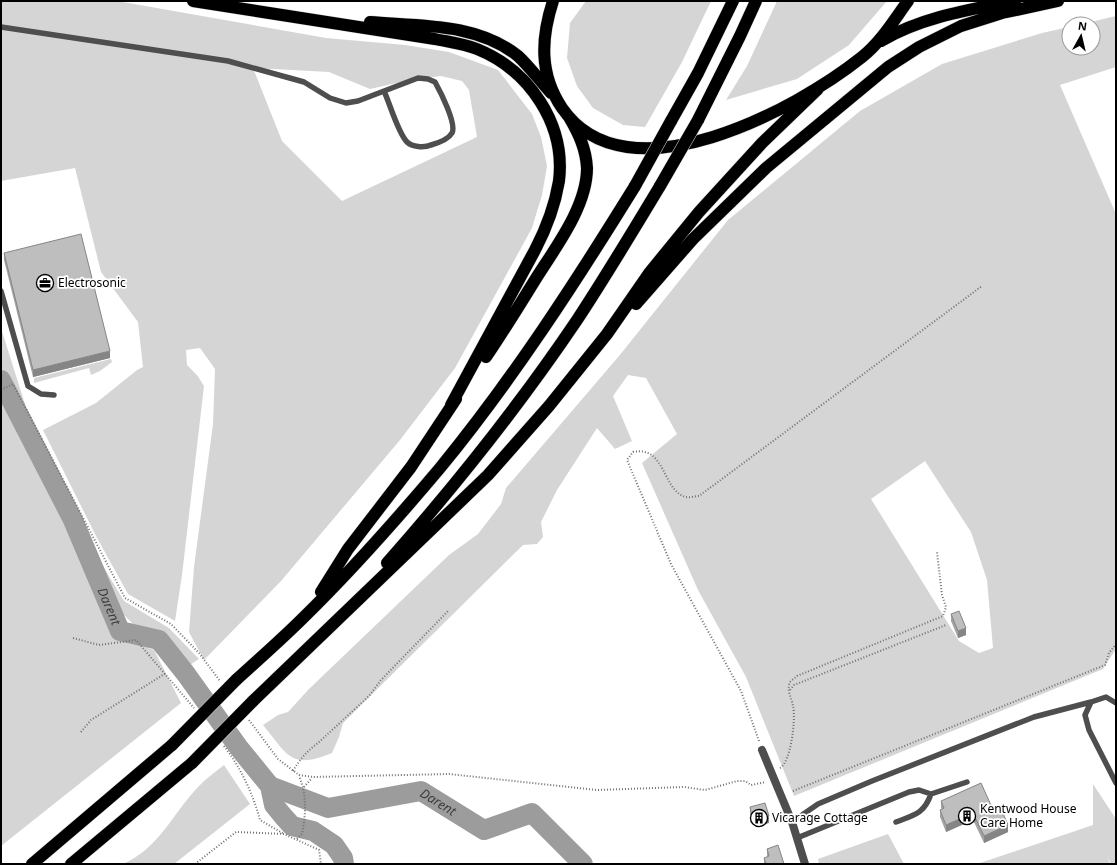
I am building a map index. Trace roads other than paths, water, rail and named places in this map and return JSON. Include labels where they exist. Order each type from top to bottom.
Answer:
[{"type":"highway","points":[[193,1],[435,39],[476,49],[502,62],[522,77],[537,96],[550,119],[556,140],[559,161],[559,180],[542,236],[451,406]]},
{"type":"highway","points":[[553,1],[544,35],[544,59],[545,69],[556,98]]},
{"type":"highway","points":[[32,864],[172,745],[236,680],[305,617],[406,507],[441,466],[486,407],[560,304],[635,186],[672,121],[722,26],[733,1]]},
{"type":"highway","points":[[325,633],[455,485],[498,429],[578,319],[660,186],[698,120],[756,1]]},
{"type":"highway","points":[[877,43],[908,1]]},
{"type":"highway","points":[[607,334],[650,272],[698,212],[762,143],[818,89],[877,43],[904,28],[922,21],[1015,1]]},
{"type":"highway","points":[[71,864],[192,763],[253,701],[488,475],[548,406],[607,334],[693,239],[798,140],[888,68],[919,46],[961,26],[1002,13],[1058,1]]},
{"type":"highway","points":[[281,14],[469,32],[502,45],[519,57],[556,98],[580,136],[586,156],[586,181],[580,201],[558,244],[524,298],[411,467],[348,549],[305,617]]},
{"type":"highway","points":[[569,117],[580,128],[606,141],[641,149],[670,148],[705,140],[725,133],[772,113],[818,89]]},
{"type":"street","points":[[762,750],[792,822],[805,864]]},
{"type":"lane","points":[[1,27],[228,61],[304,82],[330,98],[346,103],[418,78],[428,78],[435,82],[451,119],[453,126],[452,133],[446,139],[428,146],[418,146],[408,142],[402,134],[384,91]]},
{"type":"lane","points":[[1,291],[28,386],[41,394],[54,395]]},
{"type":"lane","points":[[792,822],[818,804],[1034,717],[1106,698],[1116,703]]},
{"type":"lane","points":[[1091,702],[1085,715],[1089,730],[1116,783]]},
{"type":"lane","points":[[797,838],[909,792],[919,790],[932,794],[967,782]]},
{"type":"lane","points":[[896,822],[920,813],[928,804],[932,794]]},
{"type":"waterway","name":"Darent","points":[[1,380],[73,520],[120,631],[159,640],[186,674],[239,748],[270,786],[274,805],[283,816],[292,826],[313,831],[334,845],[343,858],[344,864]]},
{"type":"waterway","name":"Darent","points":[[270,786],[328,808],[421,791],[484,830],[532,813],[583,864]]},
{"type":"place","name":"Electrosonic","points":[[45,283]]},
{"type":"place","name":"Kentwood House Care Home","points":[[967,816]]},
{"type":"place","name":"Vicarage Cottage","points":[[759,818]]}]
